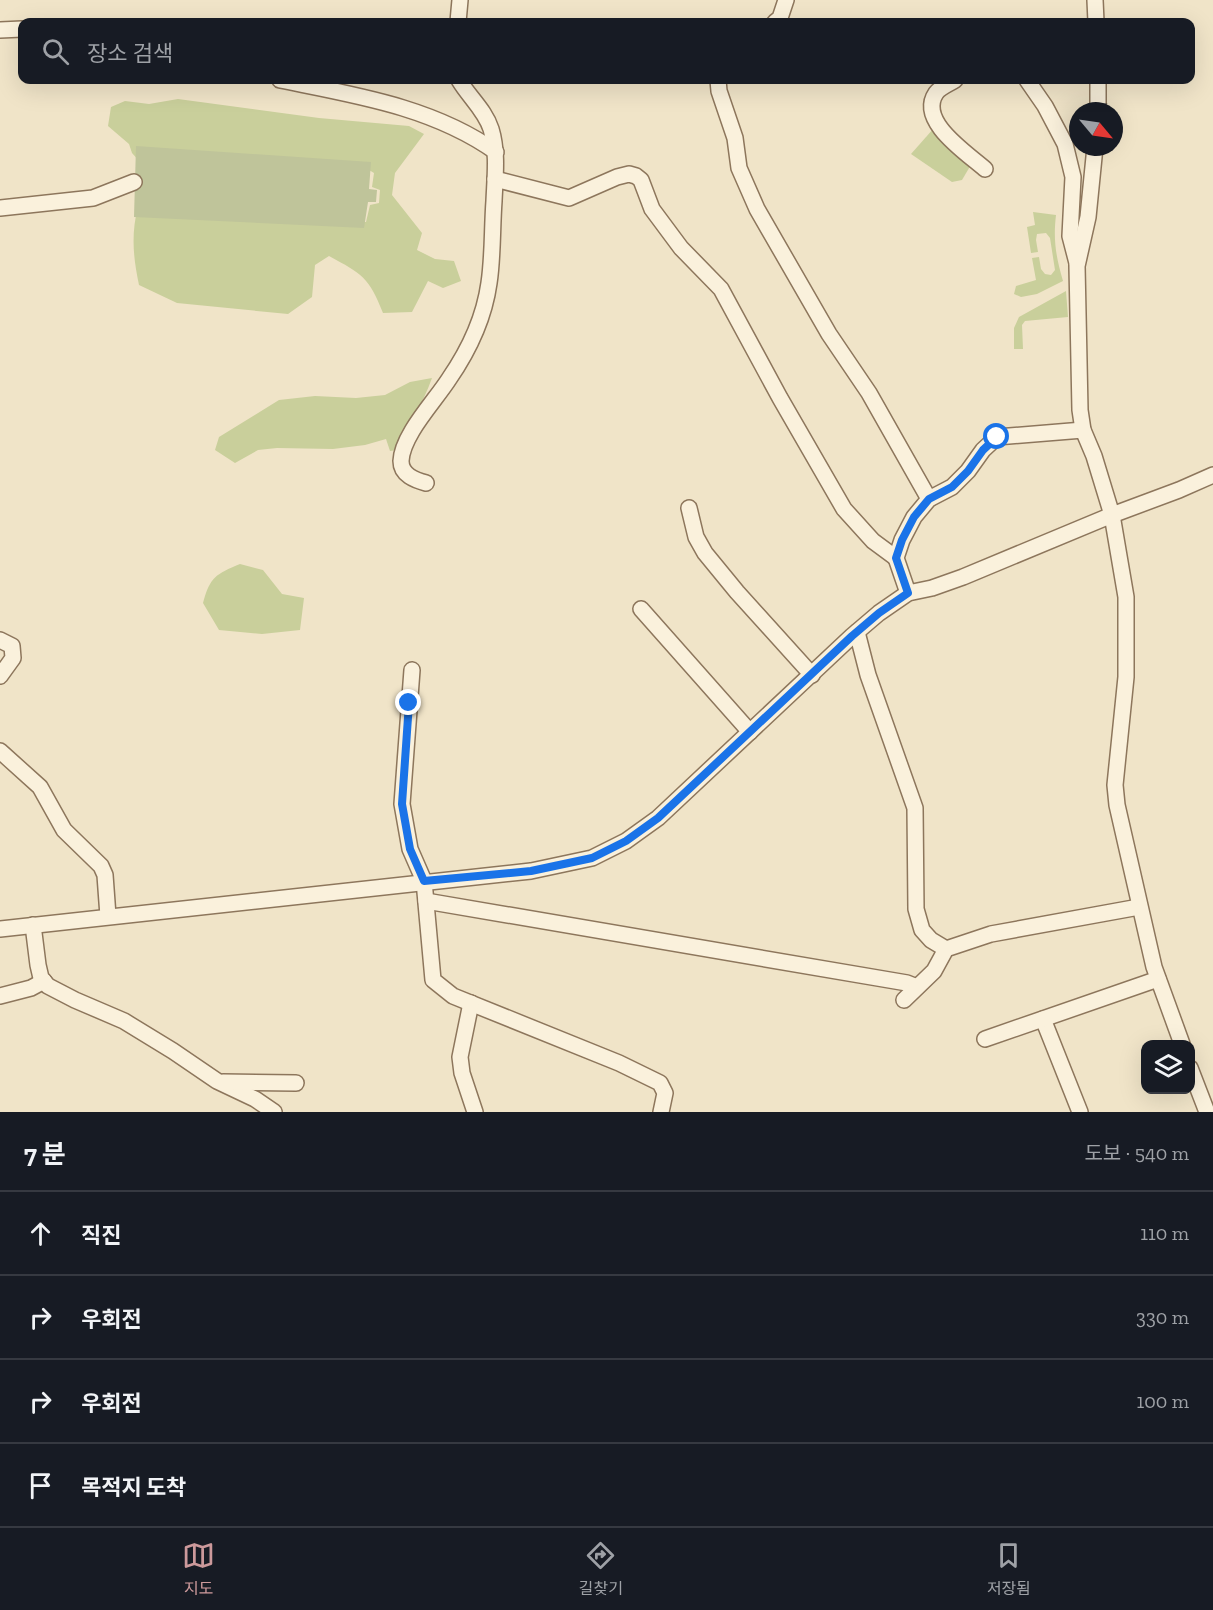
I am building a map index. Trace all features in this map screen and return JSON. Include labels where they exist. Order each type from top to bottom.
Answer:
[{"type":"street","points":[[458,18],[460,0]]},
{"type":"street","points":[[780,18],[786,0]]},
{"type":"street","points":[[1095,0],[1096,18]]},
{"type":"street","points":[[0,30],[18,29]]},
{"type":"street","points":[[297,84],[419,112],[477,139],[496,152]]},
{"type":"street","points":[[426,483],[408,476],[403,470],[401,461],[405,448],[417,423],[470,346],[483,314],[489,283],[496,152],[491,127],[477,102],[462,84]]},
{"type":"street","points":[[718,84],[735,138],[739,168],[757,209],[829,333],[869,393],[929,499]]},
{"type":"street","points":[[949,84],[938,91],[931,108],[938,128],[985,169]]},
{"type":"street","points":[[1030,84],[1045,106],[1065,144],[1073,177],[1070,236],[1077,266],[1080,410],[1083,430],[1094,456],[1112,515],[1126,597],[1126,677],[1115,785],[1117,805],[1139,907],[1158,979],[1181,1040]]},
{"type":"street","points":[[1098,84],[1098,102]]},
{"type":"street","points":[[1077,266],[1088,217],[1094,156]]},
{"type":"street","points":[[495,179],[569,198],[617,177],[629,174],[641,180],[652,209],[681,248],[721,289],[780,398],[844,508],[873,541],[896,558],[908,593]]},
{"type":"street","points":[[0,208],[93,198],[134,182]]},
{"type":"street","points":[[896,558],[914,517],[929,499],[952,487],[997,437],[1083,430]]},
{"type":"street","points":[[0,929],[531,871],[592,858],[626,841],[658,818],[857,632],[908,593],[932,588],[963,577],[1213,475]]},
{"type":"street","points":[[689,508],[696,537],[705,553],[812,675]]},
{"type":"street","points":[[641,609],[750,732]]},
{"type":"street","points":[[857,632],[868,675],[915,808],[916,909],[922,930],[931,940],[946,949]]},
{"type":"street","points":[[0,640],[12,646],[13,658],[0,676]]},
{"type":"street","points":[[412,670],[402,804],[410,849],[424,881],[433,980],[453,996],[619,1063],[660,1083],[665,1093],[661,1112]]},
{"type":"street","points":[[0,751],[39,787],[64,830],[101,866],[105,875],[108,916]]},
{"type":"street","points":[[426,901],[907,982],[917,987]]},
{"type":"street","points":[[904,1000],[934,971],[946,949],[991,934],[1139,907]]},
{"type":"street","points":[[33,925],[38,965],[48,986],[124,1021],[217,1081],[255,1099],[274,1112]]},
{"type":"street","points":[[985,1039],[1158,979]]},
{"type":"street","points":[[0,996],[31,988],[44,981]]},
{"type":"street","points":[[471,1003],[460,1057],[462,1073],[474,1112]]},
{"type":"street","points":[[1043,1019],[1080,1112]]},
{"type":"street","points":[[1195,1080],[1206,1112]]},
{"type":"street","points":[[217,1081],[296,1083]]},
{"type":"green space","points":[[178,99],[319,118],[409,126],[424,134],[395,173],[392,195],[422,233],[417,250],[435,259],[454,261],[461,281],[443,288],[428,281],[412,312],[383,313],[373,291],[363,278],[329,256],[315,265],[312,297],[288,314],[177,303],[139,285],[134,246],[134,226],[138,206],[331,222],[366,222],[370,205],[379,203],[380,190],[372,187],[374,173],[359,164],[140,162],[132,153],[129,144],[108,126],[111,107],[125,101],[149,104]]},
{"type":"green space","points":[[934,128],[972,163],[962,180],[952,182],[911,154]]},
{"type":"green space","points":[[136,146],[371,162],[369,189],[377,190],[376,202],[368,202],[364,228],[134,217]]},
{"type":"green space","points":[[1033,212],[1056,215],[1056,248],[1063,281],[1037,294],[1021,297],[1014,294],[1016,286],[1036,280],[1032,258],[1039,257],[1041,269],[1045,274],[1051,275],[1055,270],[1050,238],[1046,233],[1037,234],[1038,252],[1031,253],[1027,227],[1035,225]]},
{"type":"green space","points":[[1066,291],[1068,317],[1025,321],[1022,325],[1023,349],[1014,349],[1014,328],[1019,317]]},
{"type":"green space","points":[[432,378],[397,450],[390,451],[386,439],[365,445],[333,449],[258,450],[235,463],[215,450],[219,437],[279,400],[315,396],[356,398],[385,395],[410,382]]},
{"type":"green space","points":[[240,564],[263,570],[282,594],[304,598],[300,630],[262,634],[219,630],[203,603],[208,587],[220,574]]},
{"type":"route","points":[[409,703],[402,804],[410,849],[424,881],[531,871],[592,858],[626,841],[658,818],[852,636],[908,593],[896,558],[914,517],[929,499],[952,487],[997,437]]}]
